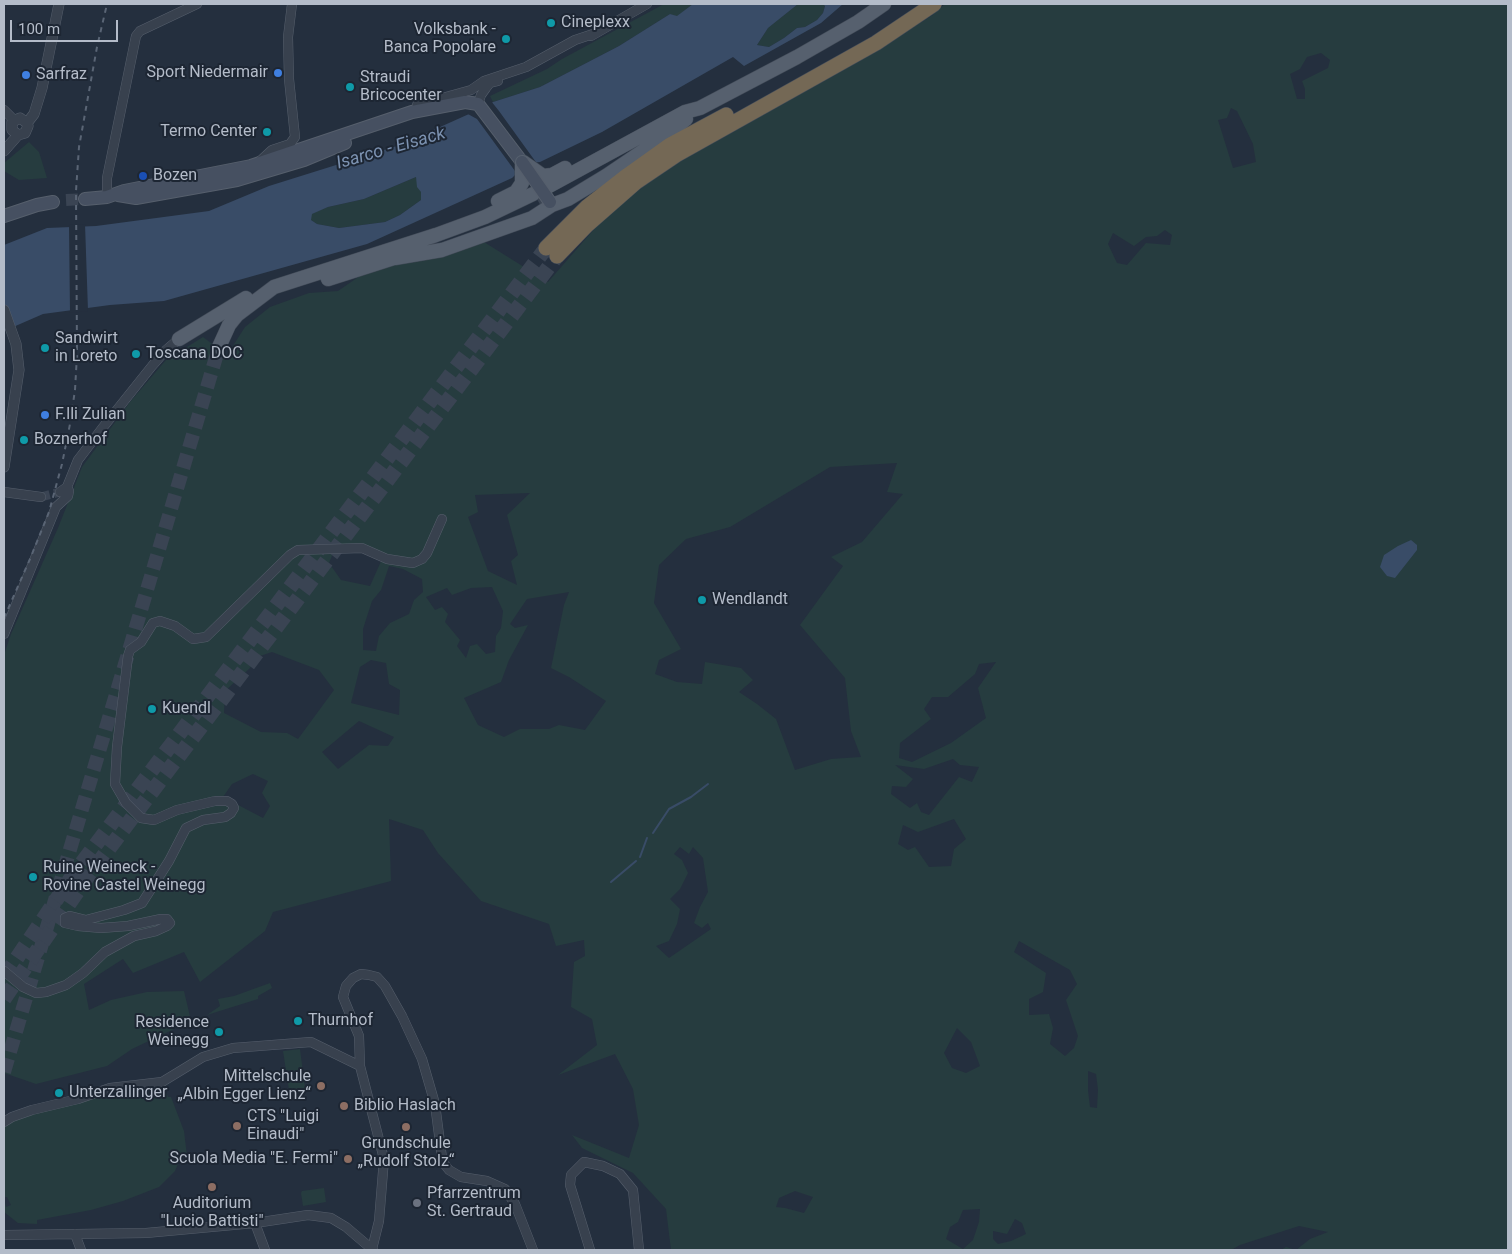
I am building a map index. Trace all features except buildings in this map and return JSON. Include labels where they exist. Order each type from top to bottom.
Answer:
[{"type":"highway","points":[[917,4],[869,36],[670,145],[587,207],[551,252],[587,225],[636,182],[676,155],[876,43],[934,4]]},
{"type":"main road","points":[[179,339],[262,289],[274,287],[436,235],[546,197],[687,114],[829,39],[884,4]]},
{"type":"main road","points":[[85,199],[112,196],[136,198],[258,175],[304,160],[446,107],[465,102],[478,104],[546,197]]},
{"type":"main road","points":[[112,196],[124,191],[257,165],[412,112],[446,107]]},
{"type":"main road","points":[[522,162],[542,176],[552,175],[663,117],[687,114]]},
{"type":"main road","points":[[546,197],[568,199],[671,132],[687,114]]},
{"type":"main road","points":[[373,254],[516,192],[522,183],[522,162]]},
{"type":"main road","points":[[256,300],[395,258],[442,250],[532,218],[546,197]]},
{"type":"main road","points":[[4,216],[37,205],[60,201]]},
{"type":"main road","points":[[219,347],[229,325],[237,315],[274,287]]},
{"type":"street","points":[[4,142],[16,133],[25,133],[27,123],[34,114],[42,88],[59,4]]},
{"type":"street","points":[[112,196],[107,178],[136,36],[140,31],[197,4]]},
{"type":"street","points":[[257,165],[272,150],[287,146],[295,137],[288,71],[288,37],[292,4]]},
{"type":"street","points":[[478,104],[480,95],[490,84],[540,66],[647,4]]},
{"type":"street","points":[[295,137],[307,143],[351,132],[373,119],[471,90],[484,81],[526,67],[575,40],[596,33]]},
{"type":"street","points":[[4,110],[14,120]]},
{"type":"street","points":[[16,133],[11,124],[14,120],[20,118],[27,123]]},
{"type":"street","points":[[4,151],[16,133]]},
{"type":"street","points":[[4,310],[15,340],[19,370],[4,467]]},
{"type":"street","points":[[4,634],[56,507],[68,496],[70,490],[63,490],[78,460],[152,366],[179,339]]},
{"type":"street","points":[[4,492],[41,497]]},
{"type":"street","points":[[4,971],[36,993],[46,992],[66,985],[83,973],[105,952],[134,936],[156,932],[166,926],[170,923],[167,919],[161,919],[128,926],[100,928],[65,923],[65,918],[70,916],[86,920],[142,903],[186,828],[203,820],[225,817],[234,808],[227,801],[215,801],[177,810],[154,820],[141,818],[126,803],[115,784],[117,747],[128,656],[130,650],[141,642],[153,623],[160,621],[175,626],[193,639],[206,637],[290,555],[298,550],[362,548],[387,559],[413,563],[422,560],[442,519]]},
{"type":"street","points":[[4,1236],[146,1233],[319,1215],[331,1218],[346,1227],[372,1249],[379,1221],[384,1159],[360,1066],[359,1036],[343,997],[346,986],[353,978],[361,974],[377,977],[385,986],[402,1016],[422,1059],[435,1104],[442,1158],[445,1165],[449,1170],[461,1177],[487,1180],[504,1189],[515,1204],[533,1250]]},
{"type":"street","points":[[4,1122],[32,1110],[78,1099],[110,1088],[162,1082],[218,1052],[252,1046],[311,1042],[360,1066]]},
{"type":"street","points":[[590,1250],[570,1185],[571,1174],[584,1162],[603,1166],[620,1174],[633,1190],[639,1250]]},
{"type":"street","points":[[256,1223],[265,1250]]},
{"type":"street","points":[[76,1234],[81,1250]]},
{"type":"green space","points":[[664,4],[693,4],[677,17],[670,14],[619,46],[540,87],[493,102],[490,96],[547,69]]},
{"type":"green space","points":[[798,4],[823,4],[825,6],[823,13],[817,20],[805,27],[797,28],[769,47],[757,45],[768,28]]},
{"type":"green space","points":[[945,4],[1508,4],[1508,1250],[1296,1250],[1310,1239],[1328,1232],[1299,1226],[1240,1245],[1231,1250],[671,1250],[666,1209],[633,1173],[582,1148],[572,1135],[629,1158],[639,1125],[633,1089],[615,1054],[558,1075],[597,1045],[592,1019],[571,1007],[574,962],[585,956],[584,940],[556,946],[549,924],[481,901],[438,853],[423,830],[389,819],[391,881],[273,912],[265,931],[200,982],[184,952],[133,973],[123,959],[84,984],[89,1010],[111,1000],[147,992],[184,991],[191,1021],[132,1049],[107,1066],[36,1084],[4,1073],[4,655],[11,634],[58,528],[82,467],[130,402],[166,360],[203,337],[227,355],[245,327],[270,307],[309,293],[338,291],[367,271],[484,242],[548,282],[610,211],[672,163],[878,49],[931,16]],"holes":[[[1321,53],[1330,60],[1328,68],[1302,81],[1305,89],[1305,99],[1297,99],[1290,74],[1300,69],[1307,57]],[[1231,108],[1237,111],[1253,144],[1256,162],[1233,168],[1218,120],[1227,118]],[[1165,230],[1172,235],[1170,245],[1146,243],[1127,265],[1117,263],[1108,244],[1113,233],[1134,246],[1146,237],[1157,236]],[[897,463],[887,492],[903,494],[862,542],[831,557],[843,566],[800,625],[845,678],[851,731],[861,757],[831,759],[795,770],[776,719],[739,692],[753,680],[741,668],[705,662],[702,684],[677,682],[655,674],[659,660],[681,649],[654,603],[659,565],[686,539],[730,527],[830,467]],[[530,493],[507,515],[518,555],[511,561],[517,585],[488,571],[468,517],[478,512],[475,495]],[[361,550],[382,559],[370,586],[341,580],[329,563],[334,551]],[[389,566],[403,569],[422,579],[423,592],[414,600],[409,614],[390,623],[379,636],[376,651],[363,650],[363,629],[372,601],[381,590]],[[492,587],[503,611],[501,628],[496,636],[495,652],[486,654],[477,644],[470,646],[466,658],[457,646],[460,640],[445,622],[448,614],[442,607],[435,610],[426,597],[447,588],[452,595],[471,588]],[[569,592],[564,605],[551,668],[569,677],[606,701],[585,730],[559,725],[549,729],[520,729],[504,737],[478,725],[464,698],[501,682],[509,660],[528,625],[515,628],[510,624],[527,599]],[[272,652],[319,670],[334,690],[298,739],[287,733],[261,732],[224,713],[225,691],[260,656]],[[371,660],[386,663],[389,684],[400,690],[399,715],[351,703],[360,667]],[[996,662],[978,688],[986,718],[951,743],[912,762],[899,758],[900,743],[931,719],[924,709],[932,697],[948,697],[975,674],[979,664]],[[359,721],[394,737],[388,746],[369,745],[338,769],[322,752]],[[953,759],[960,765],[979,767],[972,782],[959,777],[929,815],[921,812],[917,803],[910,808],[891,794],[892,786],[906,787],[913,779],[895,765],[924,769]],[[253,774],[268,781],[262,793],[270,806],[263,818],[223,797],[232,784]],[[954,819],[966,839],[954,849],[951,866],[929,867],[915,847],[908,850],[898,844],[903,825],[918,832]],[[680,847],[689,854],[693,847],[703,858],[708,892],[694,923],[702,928],[708,923],[711,929],[669,958],[656,946],[669,941],[677,924],[680,909],[670,899],[680,889],[688,873],[682,860],[674,854]],[[1019,941],[1070,970],[1077,984],[1066,1000],[1078,1036],[1074,1048],[1065,1056],[1050,1044],[1053,1028],[1049,1014],[1029,1015],[1029,999],[1043,992],[1046,973],[1014,952]],[[957,1028],[971,1042],[980,1066],[966,1073],[952,1068],[944,1053]],[[1088,1071],[1096,1074],[1098,1090],[1097,1108],[1090,1107]],[[795,1191],[813,1197],[804,1213],[776,1207],[779,1198]],[[980,1209],[979,1222],[973,1240],[963,1249],[946,1239],[950,1227],[958,1222],[963,1210]],[[1015,1219],[1022,1223],[1026,1234],[1011,1241],[998,1244],[993,1239],[993,1231],[1007,1234]]]},
{"type":"green space","points":[[29,142],[39,152],[47,178],[19,180],[4,171],[4,163]]},
{"type":"green space","points":[[416,177],[421,192],[421,200],[400,215],[385,222],[339,228],[317,224],[311,220],[311,214],[328,207],[364,199]]},
{"type":"green space","points":[[270,983],[272,988],[258,996],[258,999],[207,1015],[220,1006],[218,999],[234,996]]},
{"type":"green space","points":[[300,1049],[305,1088],[289,1090],[283,1051]]},
{"type":"green space","points":[[167,1086],[168,1090],[166,1092],[168,1097],[171,1097],[184,1131],[187,1156],[181,1157],[175,1171],[159,1187],[123,1201],[91,1210],[37,1220],[37,1224],[18,1223],[4,1212],[4,1199],[6,1207],[11,1205],[7,1197],[4,1197],[4,1128],[16,1117],[111,1090]]},
{"type":"green space","points":[[324,1188],[326,1202],[303,1206],[302,1191]]},
{"type":"green space","points":[[1286,1247],[1296,1250],[1281,1250]]},
{"type":"water","name":"Isarco - Eisack","points":[[693,4],[798,4],[768,28],[757,45],[769,47],[797,28],[805,27],[817,20],[823,13],[825,6],[823,4],[843,4],[821,23],[744,66],[733,57],[602,132],[540,162],[530,163],[512,178],[367,244],[164,301],[110,305],[43,314],[4,331],[4,245],[47,228],[96,226],[209,211],[269,186],[400,145],[469,114],[474,114],[493,102],[540,87],[619,46],[670,14],[677,16]],"holes":[[[416,177],[417,187],[421,192],[421,200],[400,215],[385,222],[339,228],[317,224],[311,220],[312,214],[328,207],[364,199]]]},
{"type":"water","points":[[1411,540],[1417,545],[1417,550],[1395,578],[1387,576],[1380,567],[1384,555]]},
{"type":"pier","points":[[491,101],[538,165],[515,171],[477,119],[466,113],[473,112]]},
{"type":"pier","points":[[85,224],[88,311],[70,313],[69,225]]},
{"type":"waterway","points":[[653,833],[669,809],[691,797],[708,784]]},
{"type":"waterway","points":[[640,857],[647,838]]},
{"type":"waterway","points":[[611,882],[636,861]]},
{"type":"tunnel","points":[[538,201],[554,192]]},
{"type":"tunnel","points":[[66,200],[85,199]]},
{"type":"tunnel","points":[[4,977],[75,872],[546,248]]},
{"type":"tunnel","points":[[4,999],[86,879],[557,256]]},
{"type":"tunnel","points":[[4,1072],[219,347]]},
{"type":"tunnel","points":[[41,497],[60,492]]},
{"type":"railway","points":[[4,618],[49,512],[62,464],[70,424],[75,390],[77,355],[76,191],[79,147],[97,47],[107,4]]},
{"type":"place","name":"Cineplexx","points":[[551,23]]},
{"type":"place","name":"Volksbank - Banca Popolare","points":[[506,39]]},
{"type":"place","name":"Sport Niedermair","points":[[278,73]]},
{"type":"place","name":"Sarfraz","points":[[26,75]]},
{"type":"place","name":"Straudi Bricocenter","points":[[350,87]]},
{"type":"place","name":"Termo Center","points":[[267,132]]},
{"type":"place","name":"Bozen","points":[[143,176]]},
{"type":"place","name":"Sandwirt in Loreto","points":[[45,348]]},
{"type":"place","name":"Toscana DOC","points":[[136,354]]},
{"type":"place","name":"F.lli Zulian","points":[[45,415]]},
{"type":"place","name":"Boznerhof","points":[[24,440]]},
{"type":"place","name":"Wendlandt","points":[[702,600]]},
{"type":"place","name":"Kuendl","points":[[152,709]]},
{"type":"place","name":"Ruine Weineck - Rovine Castel Weinegg","points":[[33,877]]},
{"type":"place","name":"Thurnhof","points":[[298,1021]]},
{"type":"place","name":"Residence Weinegg","points":[[219,1032]]},
{"type":"place","name":"Mittelschule „Albin Egger Lienz“","points":[[321,1086]]},
{"type":"place","name":"Unterzallinger","points":[[59,1093]]},
{"type":"place","name":"Biblio Haslach","points":[[344,1106]]},
{"type":"place","name":"CTS \"Luigi Einaudi\"","points":[[237,1126]]},
{"type":"place","name":"Grundschule „Rudolf Stolz“","points":[[406,1127]]},
{"type":"place","name":"Scuola Media \"E. Fermi\"","points":[[348,1159]]},
{"type":"place","name":"Auditorium \"Lucio Battisti\"","points":[[212,1187]]},
{"type":"place","name":"Pfarrzentrum St. Gertraud","points":[[417,1203]]}]
